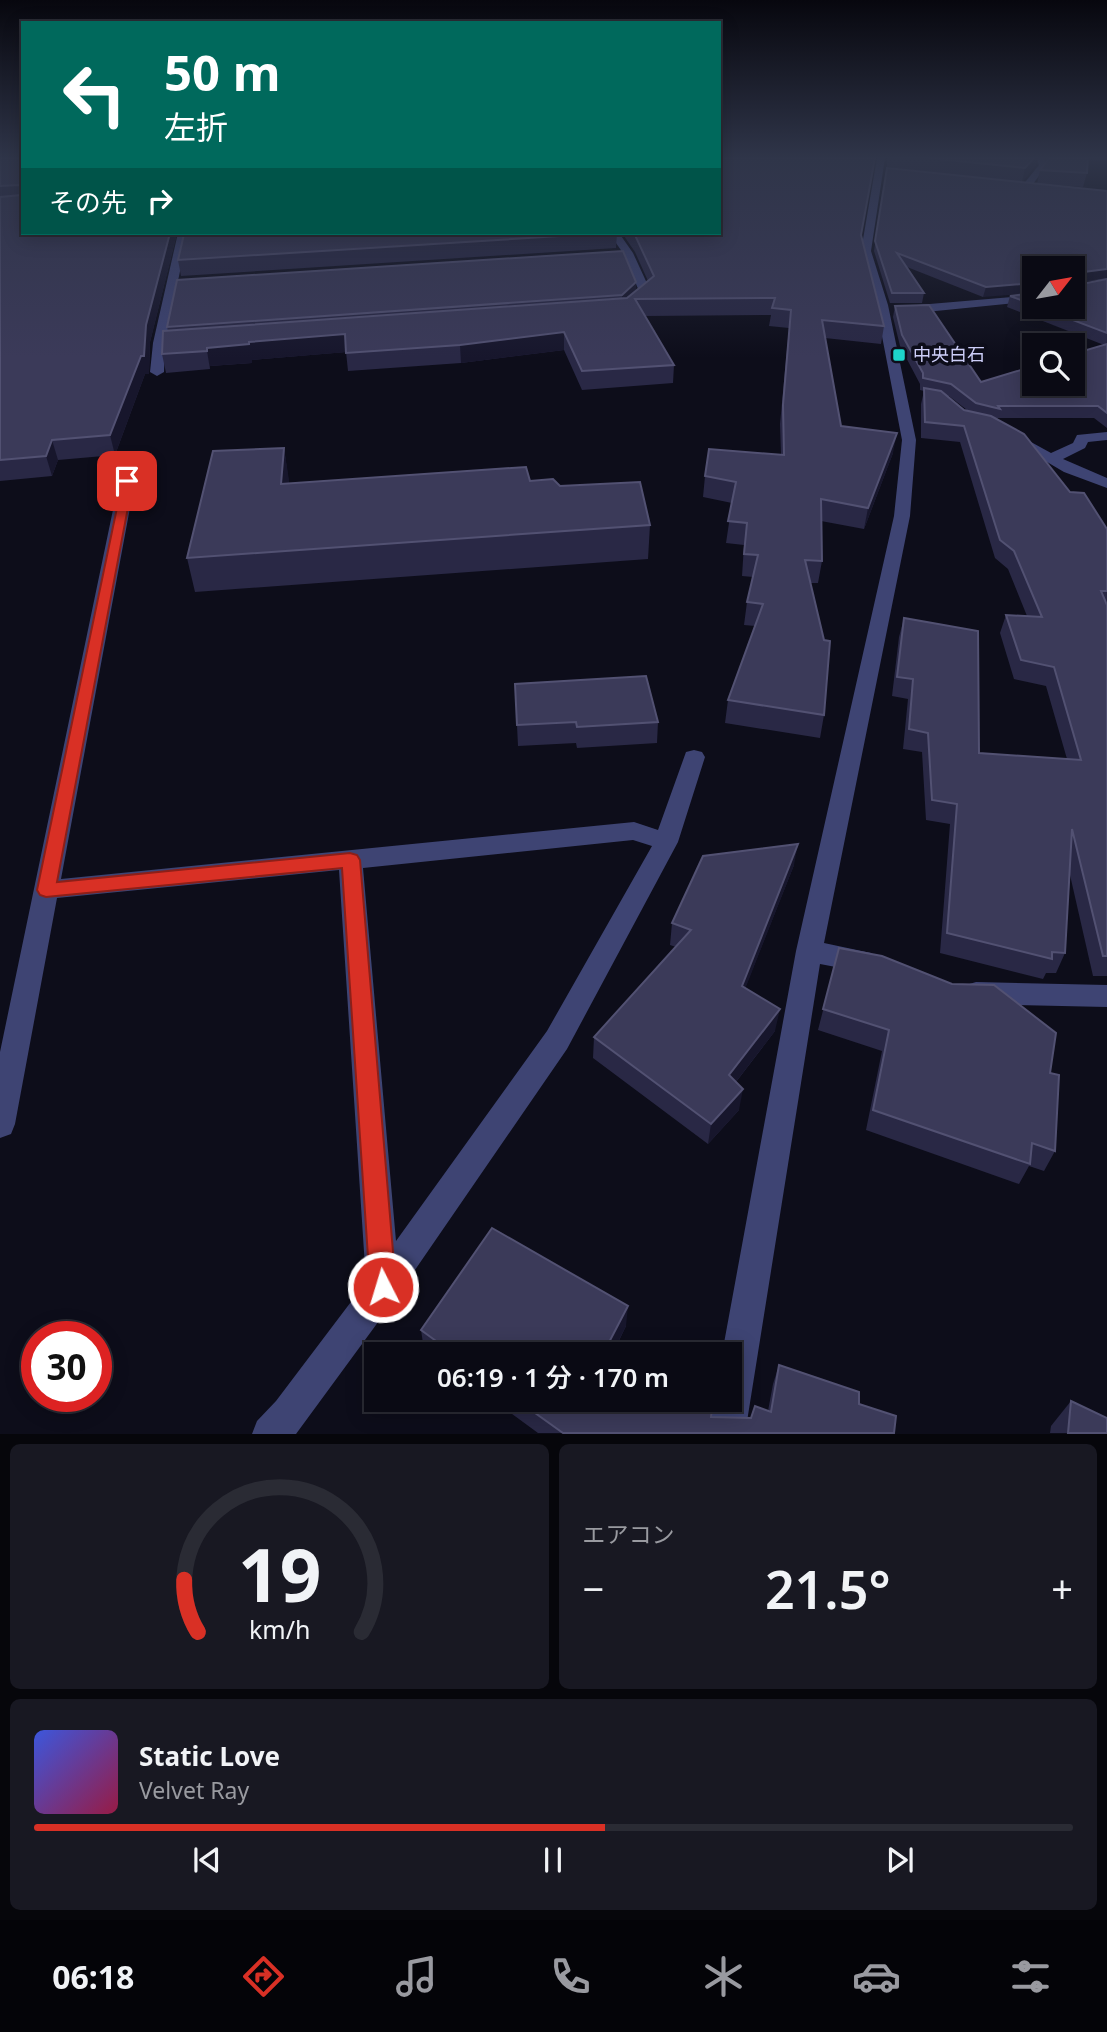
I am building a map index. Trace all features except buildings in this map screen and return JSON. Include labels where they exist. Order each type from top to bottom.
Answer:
[{"type":"street","points":[[726,1433],[809,951],[902,516],[910,395],[866,251],[872,225]]},
{"type":"street","points":[[612,310],[626,309],[645,292],[628,253],[615,235]]},
{"type":"street","points":[[157,372],[159,343],[181,239],[194,244]]},
{"type":"street","points":[[614,254],[628,253]]},
{"type":"street","points":[[173,283],[187,282]]},
{"type":"street","points":[[883,310],[923,310],[1022,299]]},
{"type":"street","points":[[159,343],[173,342]]},
{"type":"street","points":[[1004,434],[1051,459],[1107,483]]},
{"type":"street","points":[[1051,459],[1080,445],[1082,438],[1107,436]]},
{"type":"street","points":[[0,1124],[127,481]]},
{"type":"street","points":[[270,1433],[289,1414],[383,1287],[557,1040],[666,842],[694,757]]},
{"type":"street","points":[[46,890],[634,831],[666,842]]},
{"type":"street","points":[[350,860],[383,1287]]},
{"type":"street","points":[[809,951],[879,964],[890,969]]},
{"type":"street","points":[[945,992],[1107,996]]},
{"type":"place","name":"中央白石","points":[[899,355]]},
{"type":"route","points":[[127,481],[46,890],[350,860],[383,1287]]}]
